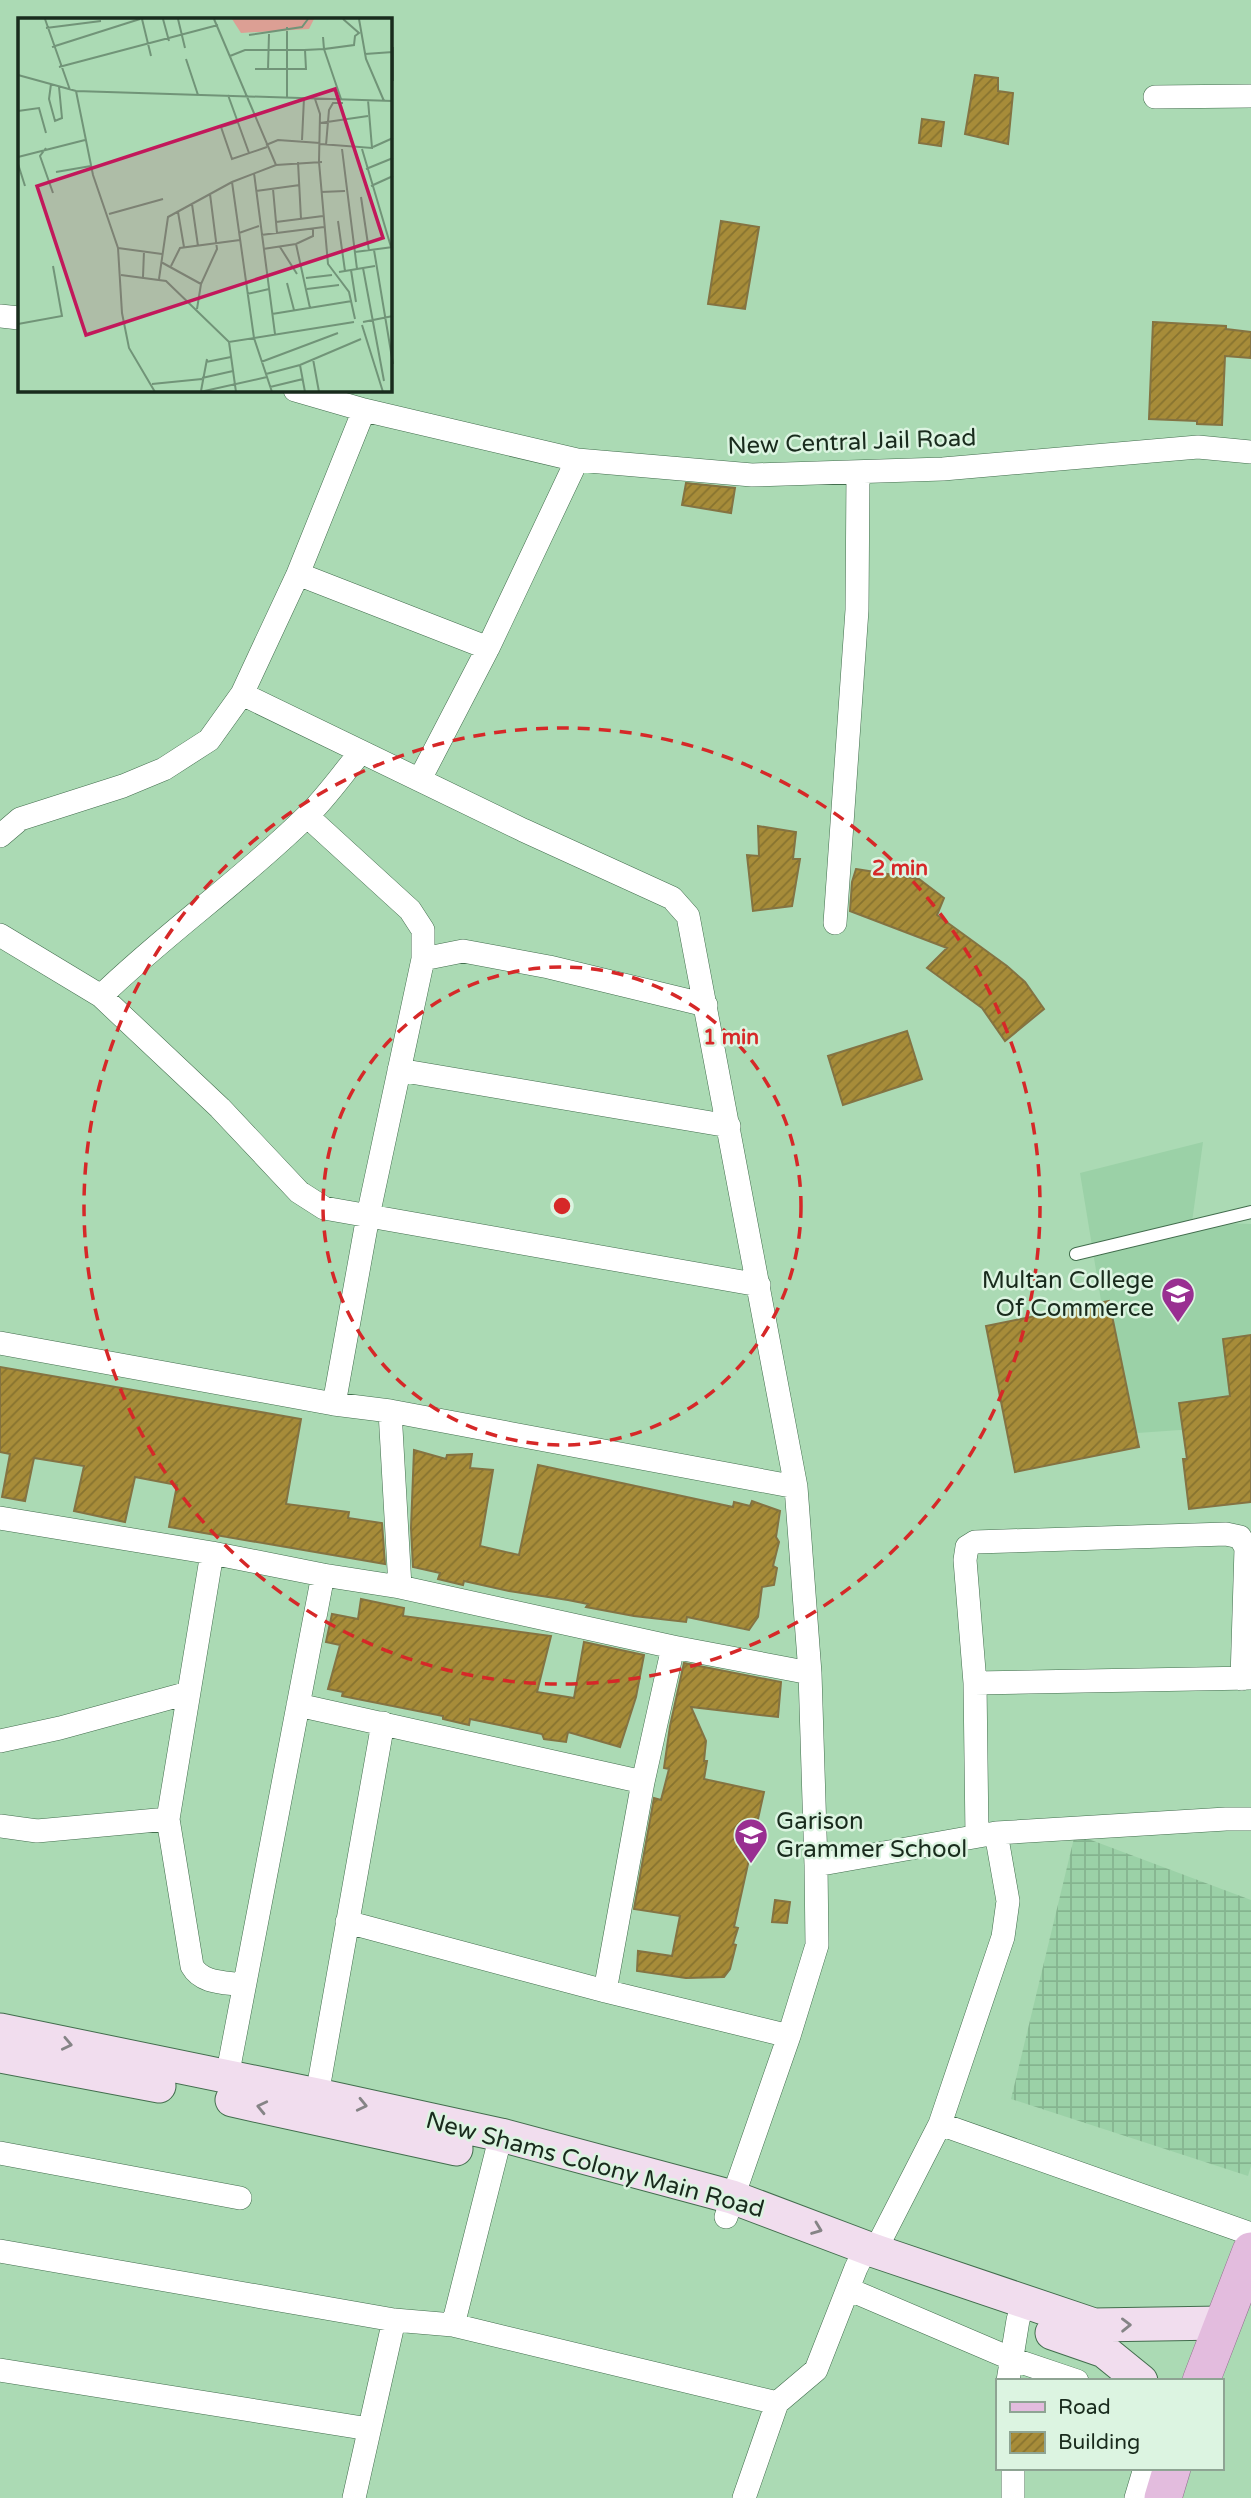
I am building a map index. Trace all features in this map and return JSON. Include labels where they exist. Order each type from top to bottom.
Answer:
[{"type":"main road","name":"New Shams Colony Main Road","points":[[0,2030],[317,2095],[729,2207],[861,2264],[1021,2310],[1094,2325],[1222,2323]]},
{"type":"main road","name":"New Shams Colony Main Road","points":[[0,2056],[498,2146]]},
{"type":"main road","points":[[1202,2379],[1251,2251]]},
{"type":"main road","name":"New Shams Colony Main Road","points":[[1021,2310],[1104,2351],[1139,2379]]},
{"type":"main road","points":[[1163,2498],[1171,2470]]},
{"type":"street","points":[[1155,97],[1251,96]]},
{"type":"street","points":[[0,316],[18,318]]},
{"type":"street","name":"New Central Jail Road","points":[[302,392],[364,410],[576,460],[752,475],[943,469],[1198,447],[1251,452]]},
{"type":"street","points":[[0,836],[20,819],[123,786],[164,769],[209,740],[242,694],[298,575],[364,410]]},
{"type":"street","points":[[420,779],[488,648],[576,460]]},
{"type":"street","points":[[835,923],[857,610],[858,472]]},
{"type":"street","points":[[298,575],[488,648]]},
{"type":"street","points":[[242,694],[672,898],[688,916],[796,1487],[810,1673],[817,1945],[789,2036],[729,2207]]},
{"type":"street","points":[[100,996],[140,958],[307,816],[361,752]]},
{"type":"street","points":[[307,816],[410,910],[423,930],[423,959],[368,1216],[334,1404]]},
{"type":"street","points":[[0,935],[100,996],[220,1108],[299,1192],[324,1208],[759,1285]]},
{"type":"street","points":[[423,959],[463,951],[549,967],[706,1005]]},
{"type":"street","points":[[399,1070],[729,1126]]},
{"type":"street","points":[[0,1343],[334,1404],[390,1411],[796,1487]]},
{"type":"street","points":[[390,1411],[400,1587]]},
{"type":"street","points":[[0,1518],[400,1587],[673,1647],[810,1673]]},
{"type":"street","points":[[744,2498],[777,2403],[816,2370],[861,2264],[940,2124],[1003,1937],[1008,1901],[986,1835],[965,1560],[967,1547],[975,1542],[1226,1534],[1240,1537],[1246,1548],[1247,1679],[975,1683]]},
{"type":"street","points":[[212,1553],[168,1819],[192,1966],[197,1974],[209,1980],[244,1985]]},
{"type":"street","points":[[227,2077],[323,1575]]},
{"type":"street","points":[[605,1991],[643,1782],[673,1647]]},
{"type":"street","points":[[0,1741],[60,1728],[188,1693]]},
{"type":"street","points":[[298,1705],[643,1782]]},
{"type":"street","points":[[317,2095],[383,1723]]},
{"type":"street","points":[[0,1826],[37,1831],[168,1819]]},
{"type":"street","points":[[816,1865],[986,1835],[1251,1819]]},
{"type":"street","points":[[347,1922],[605,1991],[789,2036]]},
{"type":"street","points":[[940,2124],[1251,2234]]},
{"type":"street","points":[[453,2325],[498,2146]]},
{"type":"street","points":[[0,2153],[240,2198]]},
{"type":"street","points":[[0,2251],[394,2320],[453,2325],[777,2403]]},
{"type":"street","points":[[861,2264],[1010,2370],[1065,2379]]},
{"type":"street","points":[[1010,2370],[1021,2310]]},
{"type":"street","points":[[354,2498],[394,2320]]},
{"type":"street","points":[[0,2370],[369,2429]]},
{"type":"street","points":[[1013,2470],[1013,2498]]},
{"type":"street","points":[[1136,2498],[1144,2470]]},
{"type":"lane","points":[[1076,1254],[1251,1212]]},
{"type":"shaded area","name":"Multan College Of Commerce","points":[[1203,1142],[1192,1222],[1251,1224],[1251,1425],[1123,1434],[1080,1173]]},
{"type":"shaded area","points":[[1075,1834],[1251,1900],[1251,2166],[1248,2176],[1011,2099]]},
{"type":"building","points":[[975,75],[998,78],[998,91],[1013,93],[1008,144],[965,134]]},
{"type":"building","points":[[922,119],[944,122],[941,146],[919,143]]},
{"type":"building","points":[[721,221],[759,227],[745,309],[708,304]]},
{"type":"building","points":[[1153,322],[1226,326],[1226,329],[1251,332],[1251,358],[1225,356],[1222,425],[1149,419]]},
{"type":"building","points":[[686,483],[735,488],[731,513],[682,505]]},
{"type":"building","points":[[758,826],[796,832],[793,859],[800,859],[792,906],[753,911],[747,855],[759,856]]},
{"type":"building","points":[[856,869],[919,879],[944,898],[937,915],[1007,966],[1025,982],[1044,1009],[1005,1041],[982,1008],[927,968],[947,948],[850,911],[852,882]]},
{"type":"building","points":[[907,1031],[922,1079],[843,1105],[828,1056]]},
{"type":"building","points":[[1109,1301],[1139,1447],[1015,1472],[986,1326]]},
{"type":"building","points":[[1251,1335],[1251,1502],[1189,1509],[1183,1459],[1187,1459],[1179,1403],[1230,1396],[1223,1339]]},
{"type":"building","points":[[0,1367],[301,1419],[286,1504],[349,1512],[348,1518],[382,1523],[385,1564],[169,1527],[177,1485],[135,1477],[125,1522],[74,1511],[84,1466],[34,1458],[25,1501],[2,1497],[10,1454],[0,1452]]},
{"type":"building","points":[[414,1450],[446,1459],[447,1455],[472,1454],[470,1468],[493,1470],[480,1546],[519,1555],[538,1465],[733,1507],[734,1502],[750,1506],[752,1501],[780,1511],[776,1537],[779,1542],[773,1566],[777,1568],[774,1585],[762,1587],[758,1617],[749,1630],[687,1617],[686,1622],[634,1616],[586,1607],[588,1604],[568,1600],[464,1581],[463,1585],[438,1579],[440,1573],[413,1567],[411,1528]]},
{"type":"building","points":[[361,1599],[404,1608],[403,1616],[551,1636],[537,1692],[574,1698],[584,1642],[644,1655],[636,1697],[620,1747],[568,1732],[566,1742],[544,1739],[542,1734],[470,1719],[469,1725],[443,1719],[443,1716],[342,1696],[343,1692],[328,1689],[340,1645],[326,1642],[332,1614],[358,1619]]},
{"type":"building","points":[[684,1663],[781,1682],[778,1717],[691,1707],[706,1741],[704,1779],[764,1792],[734,1927],[738,1928],[733,1944],[736,1945],[730,1969],[724,1977],[686,1978],[637,1971],[638,1951],[672,1956],[680,1916],[634,1909],[654,1798],[661,1800],[669,1769],[664,1768]]},
{"type":"building","points":[[775,1900],[790,1902],[787,1923],[772,1922]]},
{"type":"place","name":"Multan College Of Commerce","points":[[1178,1324]]},
{"type":"place","name":"Garison Grammer School","points":[[751,1865]]}]
